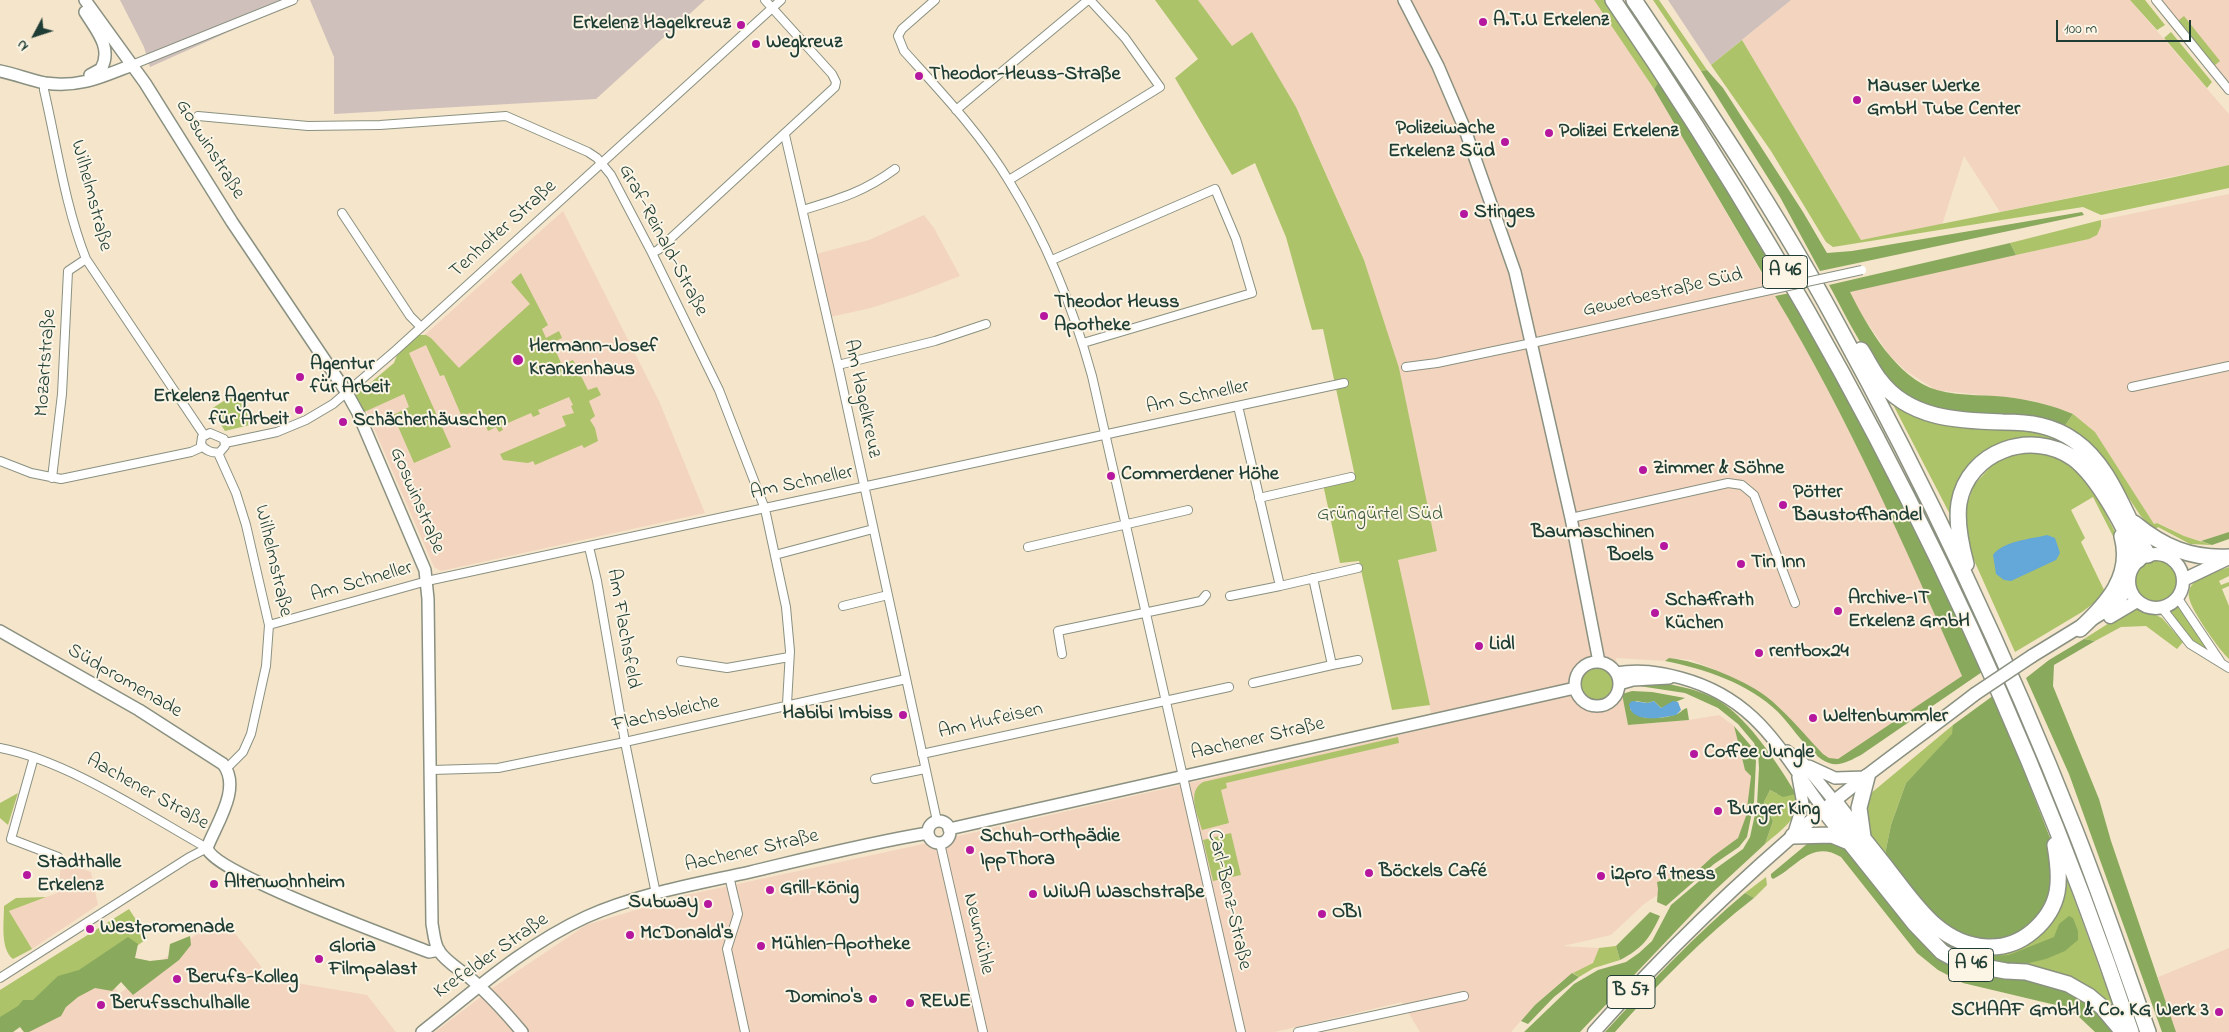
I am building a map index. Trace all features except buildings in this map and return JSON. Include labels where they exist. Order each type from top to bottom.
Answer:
[{"type":"highway","name":"A 46","points":[[1613,0],[1759,225],[1839,365],[1938,555],[1973,630],[2037,781],[2062,844],[2130,1032]]},
{"type":"highway","name":"A 46","points":[[1634,0],[1715,120],[1834,318],[1908,460],[1973,594],[2075,829],[2148,1032]]},
{"type":"highway","name":"A 46","points":[[1834,318],[1856,341],[1883,384],[1913,407],[1947,419],[2025,422],[2052,429],[2069,437],[2087,450],[2104,474],[2124,521]]},
{"type":"highway","points":[[1973,594],[1961,545],[1960,503],[1963,491],[1973,473],[1986,460],[2010,447],[2034,444],[2057,450],[2068,455],[2083,466],[2124,521],[2143,557]]},
{"type":"highway","points":[[2124,521],[2158,542],[2186,554],[2198,557],[2229,557]]},
{"type":"highway","points":[[2080,629],[2107,603],[2118,585],[2126,549],[2124,521]]},
{"type":"highway","points":[[1858,841],[1859,808],[1867,777]]},
{"type":"highway","points":[[1830,806],[1858,841],[1939,930],[1966,944],[1993,948],[2008,946],[2032,932],[2045,920],[2053,906],[2058,891],[2060,872],[2055,841],[2037,781]]},
{"type":"highway","points":[[1794,836],[1832,834],[1858,841]]},
{"type":"highway","name":"A 46","points":[[1858,841],[1915,924],[1947,955],[1962,963],[2034,974],[2068,984],[2096,1001],[2123,1032]]},
{"type":"main road","points":[[78,0],[103,42],[106,55],[101,69],[86,76],[84,83]]},
{"type":"main road","name":"Goswinstraße","points":[[85,0],[132,64],[232,222],[347,393],[358,413],[425,570],[427,581],[432,770],[432,924],[438,950]]},
{"type":"main road","points":[[1404,0],[1438,66],[1465,130],[1515,272],[1571,518],[1599,662]]},
{"type":"main road","points":[[0,71],[44,83],[67,85],[84,83],[132,64]]},
{"type":"main road","points":[[2129,588],[2137,600],[2148,607],[2162,608],[2169,605],[2177,597],[2182,588],[2182,576],[2171,559],[2164,555],[2143,557]]},
{"type":"main road","name":"B 57","points":[[1594,1032],[1676,946],[1752,872],[1830,806],[1975,694],[2032,656],[2080,629],[2112,607],[2129,588],[2129,574],[2143,557]]},
{"type":"main road","points":[[2182,576],[2229,557]]},
{"type":"main road","name":"B 57","points":[[2080,629],[2102,621],[2137,600]]},
{"type":"main road","name":"Südpromenade","points":[[0,631],[139,710],[215,759],[226,769]]},
{"type":"main road","points":[[1590,662],[1609,665],[1618,678],[1617,693],[1611,702],[1597,706],[1583,701],[1575,688],[1575,682],[1580,670],[1590,662]]},
{"type":"main road","points":[[1618,678],[1633,680],[1680,678],[1711,688],[1728,696],[1744,709],[1778,744],[1830,806]]},
{"type":"main road","name":"Aachener Straße","points":[[949,829],[1575,688]]},
{"type":"main road","points":[[1799,767],[1835,778],[1867,777]]},
{"type":"main road","points":[[1794,836],[1803,804],[1799,767]]},
{"type":"main road","points":[[207,848],[228,797],[230,779],[226,769]]},
{"type":"main road","points":[[937,821],[945,823],[949,829],[948,838],[940,843],[933,842],[928,834],[929,827],[937,821]]},
{"type":"main road","name":"Aachener Straße","points":[[586,917],[656,894],[729,876],[878,842],[928,834]]},
{"type":"main road","name":"Aachener Straße","points":[[207,848],[213,857],[256,882],[429,952],[438,950]]},
{"type":"main road","name":"Krefelder Straße","points":[[422,1032],[480,986],[538,945],[586,917]]},
{"type":"main road","points":[[438,950],[448,961],[497,1002],[522,1032]]},
{"type":"street","points":[[132,64],[293,0]]},
{"type":"street","points":[[652,253],[658,250],[784,135],[828,94],[836,82],[832,74],[764,0]]},
{"type":"street","name":"Tenholter Straße","points":[[225,443],[292,427],[333,404],[347,393],[781,0]]},
{"type":"street","points":[[935,0],[902,29],[898,36],[904,51],[956,110],[1009,180],[1052,260],[1083,343],[1183,776]]},
{"type":"street","points":[[956,110],[1089,0],[1125,38],[1160,88],[1009,180]]},
{"type":"street","points":[[2156,0],[2229,90]]},
{"type":"street","name":"Wilhelmstraße","points":[[44,83],[66,190],[79,242],[86,259],[204,435]]},
{"type":"street","name":"Graf-Reinald-Straße","points":[[198,116],[232,121],[308,126],[380,125],[506,116],[588,152],[601,162],[611,175],[652,253],[719,390],[765,509],[786,607],[789,657],[787,704]]},
{"type":"street","name":"Am Hagelkreuz","points":[[784,135],[838,365],[937,821]]},
{"type":"street","points":[[803,210],[855,194],[879,181],[895,169]]},
{"type":"street","points":[[1052,260],[1215,189],[1236,239],[1252,293],[1083,343]]},
{"type":"street","points":[[342,213],[410,316],[420,327]]},
{"type":"street","name":"Mozartstraße","points":[[52,478],[62,394],[68,271],[86,259]]},
{"type":"street","name":"Gewerbestraße Süd","points":[[1406,367],[1437,363],[1532,343],[1862,270]]},
{"type":"street","points":[[838,365],[935,341],[986,324]]},
{"type":"street","points":[[2132,387],[2229,366]]},
{"type":"street","name":"Am Schneller","points":[[269,625],[427,581],[1344,383]]},
{"type":"street","points":[[1238,406],[1280,586]]},
{"type":"street","points":[[0,461],[52,478],[61,479],[121,468],[191,452],[202,447],[218,453],[223,450],[225,443],[221,436],[210,433],[204,435],[201,440],[202,447]]},
{"type":"street","name":"Wilhelmstraße","points":[[218,453],[236,493],[246,525],[269,625],[266,666],[251,734],[243,752],[226,769]]},
{"type":"street","points":[[1259,498],[1351,476]]},
{"type":"street","points":[[1571,518],[1728,483],[1742,485],[1754,495],[1795,603]]},
{"type":"street","points":[[1028,547],[1188,510]]},
{"type":"street","points":[[774,555],[873,530]]},
{"type":"street","name":"Am Flachsfeld","points":[[589,547],[599,590],[625,742],[656,894]]},
{"type":"street","points":[[1230,596],[1358,568]]},
{"type":"street","points":[[1313,578],[1332,665]]},
{"type":"street","points":[[843,606],[888,595]]},
{"type":"street","points":[[1062,654],[1058,631],[1201,601],[1206,595]]},
{"type":"street","points":[[2177,597],[2221,662]]},
{"type":"street","points":[[2162,608],[2190,644],[2229,668]]},
{"type":"street","points":[[682,661],[728,668],[789,657]]},
{"type":"street","points":[[1253,683],[1358,660]]},
{"type":"street","name":"Flachsbleiche","points":[[432,770],[498,768],[625,742],[787,704],[906,679]]},
{"type":"street","points":[[1165,701],[1229,687]]},
{"type":"street","name":"Am Hufeisen","points":[[922,754],[1165,701]]},
{"type":"street","name":"Aachener Straße","points":[[0,748],[34,757],[83,778],[207,848]]},
{"type":"street","points":[[34,757],[11,839],[58,857]]},
{"type":"street","points":[[875,779],[925,769]]},
{"type":"street","name":"Carl-Benz-Straße","points":[[1183,776],[1241,1032]]},
{"type":"street","name":"Neumühle","points":[[940,843],[983,1032]]},
{"type":"street","points":[[0,978],[188,858],[207,848]]},
{"type":"street","points":[[729,876],[738,914],[726,948],[745,1032]]},
{"type":"street","points":[[1298,1032],[1464,996]]},
{"type":"street","points":[[1341,1022],[1344,1032]]},
{"type":"shaded area","points":[[120,0],[300,0],[150,67],[144,47]]},
{"type":"shaded area","points":[[310,0],[705,0],[596,99],[334,114],[334,57]]},
{"type":"shaded area","points":[[1198,0],[1594,0],[1654,89],[1832,397],[1895,524],[1962,676],[1838,760],[1823,754],[1770,699],[1716,670],[1691,660],[1670,658],[1665,661],[1616,658],[1628,725],[1689,720],[1719,715],[1734,726],[1745,770],[1751,776],[1746,816],[1738,838],[1712,857],[1696,872],[1687,875],[1644,904],[1611,935],[1563,946],[1599,948],[1593,963],[1562,981],[1535,1005],[1511,1032],[1420,1032],[1402,1002],[1275,1032],[435,1032],[491,989],[586,925],[682,896],[928,843],[1434,727],[1398,560],[1437,550],[1388,336],[1364,260],[1296,107],[1252,32],[1232,46]]},
{"type":"shaded area","points":[[1668,0],[1791,0],[1711,65]]},
{"type":"shaded area","points":[[1791,0],[2130,0],[2229,114],[2229,165],[2000,212],[1964,156],[1942,225],[1861,240],[1742,40]]},
{"type":"shaded area","points":[[2161,0],[2229,0],[2229,82],[2215,65]]},
{"type":"shaded area","points":[[2229,194],[2229,532],[2201,541],[2184,536],[2158,523],[2154,524],[2095,432],[2073,414],[2035,401],[1936,390],[1906,371],[1890,356],[1860,312],[1849,291],[2089,239],[2101,226],[2101,220]]},
{"type":"shaded area","name":"Hermann-Josef Krankenhaus","points":[[563,211],[659,401],[705,513],[441,571],[434,567],[360,396],[361,392]]},
{"type":"shaded area","points":[[924,215],[934,228],[960,276],[871,308],[830,317],[816,254],[869,240]]},
{"type":"shaded area","points":[[63,862],[91,872],[98,905],[32,949],[9,911],[57,893],[60,888],[60,871]]},
{"type":"shaded area","points":[[225,921],[260,965],[267,978],[367,995],[396,1032],[23,1032],[21,1029],[107,974],[119,994],[209,924]]},
{"type":"shaded area","points":[[2229,948],[2229,1032],[2175,1032],[2158,977]]},
{"type":"green space","name":"Grüngürtel Süd","points":[[1155,0],[1198,0],[1232,46],[1252,32],[1296,107],[1364,260],[1399,368],[1437,551],[1398,560],[1430,705],[1392,710],[1359,561],[1340,563],[1323,484],[1355,476],[1323,329],[1312,330],[1286,237],[1255,163],[1232,175],[1175,78],[1198,59]]},
{"type":"green space","points":[[1594,0],[1608,0],[1660,79],[1654,89]]},
{"type":"green space","points":[[1653,0],[1659,0],[1707,70],[1701,71]]},
{"type":"green space","points":[[2130,0],[2145,0],[2165,25],[2157,30]]},
{"type":"green space","points":[[2184,16],[2220,61],[2215,65],[2178,21]]},
{"type":"green space","points":[[2171,32],[2212,82],[2207,88],[2164,38]]},
{"type":"green space","points":[[1742,40],[1861,240],[2229,165],[2229,188],[2101,215],[2083,207],[1833,247],[1826,242],[1771,151],[1711,65]]},
{"type":"green space","points":[[1707,70],[1723,88],[1803,212],[1827,253],[1852,251],[2082,212],[2084,215],[1820,271],[1780,197],[1701,71]]},
{"type":"green space","points":[[1660,79],[1780,277],[1767,281],[1654,89]]},
{"type":"green space","points":[[2101,220],[2101,226],[2097,235],[2089,239],[2016,255],[2010,243]]},
{"type":"green space","points":[[2010,243],[2016,255],[1850,292],[1874,335],[1885,350],[1909,375],[1922,384],[1946,392],[2014,398],[2052,406],[2073,414],[2064,427],[1953,413],[1912,399],[1898,390],[1877,367],[1859,341],[1829,285]]},
{"type":"green space","points":[[521,273],[548,325],[542,329],[546,338],[559,331],[562,338],[552,343],[562,365],[573,360],[588,390],[597,387],[601,395],[589,401],[595,416],[590,420],[595,428],[598,441],[584,448],[582,445],[535,465],[533,461],[528,463],[503,460],[500,454],[566,426],[562,416],[574,413],[569,397],[538,410],[540,414],[533,417],[531,413],[501,426],[503,430],[499,432],[496,427],[488,431],[482,418],[470,413],[462,417],[444,375],[440,376],[426,345],[409,353],[451,447],[414,463],[393,415],[409,407],[404,394],[362,413],[355,399],[356,395],[394,363],[399,350],[418,335],[426,335],[431,338],[459,368],[530,304],[511,282]]},
{"type":"green space","points":[[1790,293],[1855,409],[1906,507],[1982,672],[1861,755],[1837,764],[1829,763],[1815,754],[1778,712],[1740,685],[1695,668],[1665,661],[1669,658],[1695,663],[1723,673],[1750,686],[1779,707],[1823,754],[1829,758],[1838,759],[1962,676],[1875,483],[1827,388],[1775,296]]},
{"type":"green space","points":[[1886,391],[2056,433],[2098,468],[2053,444],[1981,459],[1956,526]]},
{"type":"green space","points":[[238,392],[258,423],[225,431],[211,409]]},
{"type":"green space","points":[[2073,414],[2095,432],[2154,524],[2157,523],[2184,536],[2212,545],[2190,544],[2158,527],[2154,531],[2140,515],[2115,477],[2064,427]]},
{"type":"green space","points":[[2024,452],[2043,452],[2069,461],[2093,488],[2120,542],[2117,544],[2093,497],[2071,510],[2085,538],[2081,542],[2105,592],[2082,612],[2015,652],[1969,549],[1964,524],[1965,510],[1974,485],[1992,465],[2002,458]]},
{"type":"green space","points":[[2229,532],[2229,539],[2212,545],[2201,541]]},
{"type":"green space","points":[[2160,559],[2172,565],[2177,572],[2177,590],[2172,597],[2165,602],[2152,603],[2140,597],[2135,590],[2134,577],[2140,565],[2147,560]]},
{"type":"green space","points":[[2229,567],[2229,576],[2219,581],[2221,585],[2229,582],[2229,586],[2222,589],[2229,606],[2229,659],[2200,620],[2191,603],[2189,590],[2194,582],[2199,579]]},
{"type":"green space","points":[[2179,605],[2211,652],[2192,640],[2173,617],[2169,611]]},
{"type":"green space","points":[[2139,607],[2162,618],[2183,642],[2177,649],[2146,626],[2121,627],[2095,641],[2084,639],[2128,611]]},
{"type":"green space","points":[[2084,639],[2095,641],[2054,665],[2053,686],[2099,799],[2111,841],[2176,1032],[2162,1032],[2069,774],[2026,678],[2049,660]]},
{"type":"green space","points":[[1597,666],[1609,671],[1614,683],[1609,695],[1597,700],[1585,695],[1580,683],[1585,671]]},
{"type":"green space","points":[[1639,682],[1681,687],[1703,693],[1721,702],[1753,731],[1796,794],[1783,797],[1770,790],[1764,802],[1773,821],[1765,844],[1713,892],[1580,1032],[1524,1032],[1574,984],[1598,970],[1626,962],[1639,953],[1652,941],[1671,905],[1704,877],[1743,849],[1750,837],[1757,805],[1759,768],[1758,753],[1754,743],[1738,724],[1718,708],[1685,693],[1639,686]]},
{"type":"green space","points":[[1632,691],[1652,692],[1685,698],[1661,708],[1654,701],[1648,703],[1636,701],[1630,709],[1638,716],[1650,718],[1663,717],[1676,714],[1687,708],[1689,720],[1628,725],[1622,694]]},
{"type":"green space","points":[[1994,695],[2054,848],[2052,899],[2019,938],[1996,943],[1950,934],[1916,898],[1898,869],[1885,854],[1891,825],[1906,783],[1952,734],[1953,725]]},
{"type":"green space","points":[[1953,725],[1953,734],[1906,783],[1891,825],[1885,854],[1870,833],[1865,819],[1866,803],[1870,794]]},
{"type":"green space","points":[[1734,726],[1751,746],[1756,761],[1754,802],[1747,837],[1739,847],[1714,864],[1666,906],[1657,902],[1657,882],[1696,872],[1712,857],[1738,838],[1746,816],[1751,776],[1745,770]]},
{"type":"green space","points":[[1398,737],[1399,743],[1226,783],[1227,788],[1221,790],[1229,823],[1202,830],[1194,798],[1198,786],[1203,782]]},
{"type":"green space","points":[[1770,790],[1777,794],[1796,794],[1797,802],[1796,810],[1789,823],[1765,844],[1773,821],[1764,802]]},
{"type":"green space","points":[[18,793],[8,825],[0,818],[0,803]]},
{"type":"green space","points":[[1231,833],[1241,875],[1213,881],[1203,840]]},
{"type":"green space","points":[[1813,839],[1840,840],[1928,944],[2010,976],[2074,990],[2117,1032],[2095,1032],[2076,1014],[2064,1007],[1963,983],[1938,970],[1917,953],[1841,857],[1831,852],[1813,853],[1782,874],[1773,879],[1771,877],[1771,874]]},
{"type":"green space","points":[[1857,839],[1952,945],[1969,951],[2064,871],[2119,1022],[1948,952]]},
{"type":"green space","points":[[1766,877],[1767,885],[1754,898],[1745,893]]},
{"type":"green space","points":[[1745,893],[1754,898],[1682,962],[1615,1032],[1605,1032],[1690,943]]},
{"type":"green space","points":[[46,897],[9,911],[32,949],[13,959],[9,955],[4,942],[4,906],[16,898]]},
{"type":"green space","points":[[129,909],[148,938],[114,962],[0,1025],[0,990]]},
{"type":"green space","points":[[1650,912],[1660,916],[1653,931],[1640,947],[1620,960],[1616,946]]},
{"type":"green space","points":[[2069,916],[2073,918],[2078,931],[2078,940],[2065,951],[2046,959],[2020,965],[1974,958],[1961,954],[1965,950],[1990,956],[2009,955],[2054,937],[2059,924]]},
{"type":"green space","points":[[190,936],[191,945],[179,960],[133,995],[121,982],[112,991],[95,988],[78,997],[66,1007],[61,1016],[29,1032],[24,1032],[20,1027],[13,1032],[0,1032],[0,1017],[18,1006],[23,1000],[33,1000],[58,976],[79,970],[128,937],[138,944],[135,958],[150,961],[168,959],[170,944]]},
{"type":"green space","points":[[1616,946],[1620,960],[1594,968],[1579,977],[1573,973],[1593,963],[1599,948]]},
{"type":"green space","points":[[1572,973],[1579,977],[1554,997],[1528,1024],[1521,1021],[1535,1005]]},
{"type":"water","points":[[2047,535],[2055,538],[2060,553],[2056,560],[2011,581],[2004,580],[1996,574],[1993,555],[1998,550],[2018,541]]},
{"type":"water","points":[[1632,701],[1648,703],[1654,701],[1661,708],[1673,701],[1678,702],[1681,710],[1676,715],[1656,718],[1641,717],[1635,715],[1631,710],[1629,704]]},
{"type":"place","name":"A.T.U Erkelenz","points":[[1483,22]]},
{"type":"place","name":"Erkelenz Hagelkreuz","points":[[741,25]]},
{"type":"place","name":"Wegkreuz","points":[[756,44]]},
{"type":"place","name":"Theodor-Heuss-Straße","points":[[919,76]]},
{"type":"place","name":"Mauser Werke GmbH Tube Center","points":[[1857,100]]},
{"type":"place","name":"Polizei Erkelenz","points":[[1549,133]]},
{"type":"place","name":"Polizeiwache Erkelenz Süd","points":[[1505,142]]},
{"type":"place","name":"Stinges","points":[[1464,214]]},
{"type":"place","name":"Theodor Heuss Apotheke","points":[[1044,316]]},
{"type":"place","name":"Hermann-Josef Krankenhaus","points":[[518,360]]},
{"type":"place","name":"Agentur für Arbeit","points":[[300,377]]},
{"type":"place","name":"Erkelenz Agentur für Arbeit","points":[[299,410]]},
{"type":"place","name":"Schächerhäuschen","points":[[343,422]]},
{"type":"place","name":"Zimmer & Söhne","points":[[1643,470]]},
{"type":"place","name":"Commerdener Höhe","points":[[1111,476]]},
{"type":"place","name":"Pötter Baustoffhandel","points":[[1783,505]]},
{"type":"place","name":"Baumaschinen Boels","points":[[1664,546]]},
{"type":"place","name":"Tin Inn","points":[[1741,564]]},
{"type":"place","name":"Archive-IT Erkelenz GmbH","points":[[1838,611]]},
{"type":"place","name":"Schaffrath Küchen","points":[[1655,613]]},
{"type":"place","name":"Lidl","points":[[1479,646]]},
{"type":"place","name":"rentbox24","points":[[1759,653]]},
{"type":"place","name":"Habibi Imbiss","points":[[903,715]]},
{"type":"place","name":"Weltenbummler","points":[[1813,718]]},
{"type":"place","name":"Coffee Jungle","points":[[1694,754]]},
{"type":"place","name":"Burger King","points":[[1718,811]]},
{"type":"place","name":"Schuh-Orthpädie IppThora","points":[[970,850]]},
{"type":"place","name":"Böckels Café","points":[[1369,873]]},
{"type":"place","name":"Stadthalle Erkelenz","points":[[27,875]]},
{"type":"place","name":"i2pro fitness","points":[[1601,876]]},
{"type":"place","name":"Altenwohnheim","points":[[214,884]]},
{"type":"place","name":"Grill-König","points":[[770,890]]},
{"type":"place","name":"WiWA Waschstraße","points":[[1033,894]]},
{"type":"place","name":"Subway","points":[[708,904]]},
{"type":"place","name":"OBI","points":[[1322,914]]},
{"type":"place","name":"Westpromenade","points":[[90,929]]},
{"type":"place","name":"McDonald's","points":[[630,935]]},
{"type":"place","name":"Mühlen-Apotheke","points":[[761,946]]},
{"type":"place","name":"Gloria Filmpalast","points":[[319,959]]},
{"type":"place","name":"Berufs-Kolleg","points":[[177,979]]},
{"type":"place","name":"Domino's","points":[[873,999]]},
{"type":"place","name":"REWE","points":[[910,1003]]},
{"type":"place","name":"Berufsschulhalle","points":[[101,1005]]},
{"type":"place","name":"SCHAAF GmbH & Co. KG Werk 3","points":[[2219,1012]]}]
